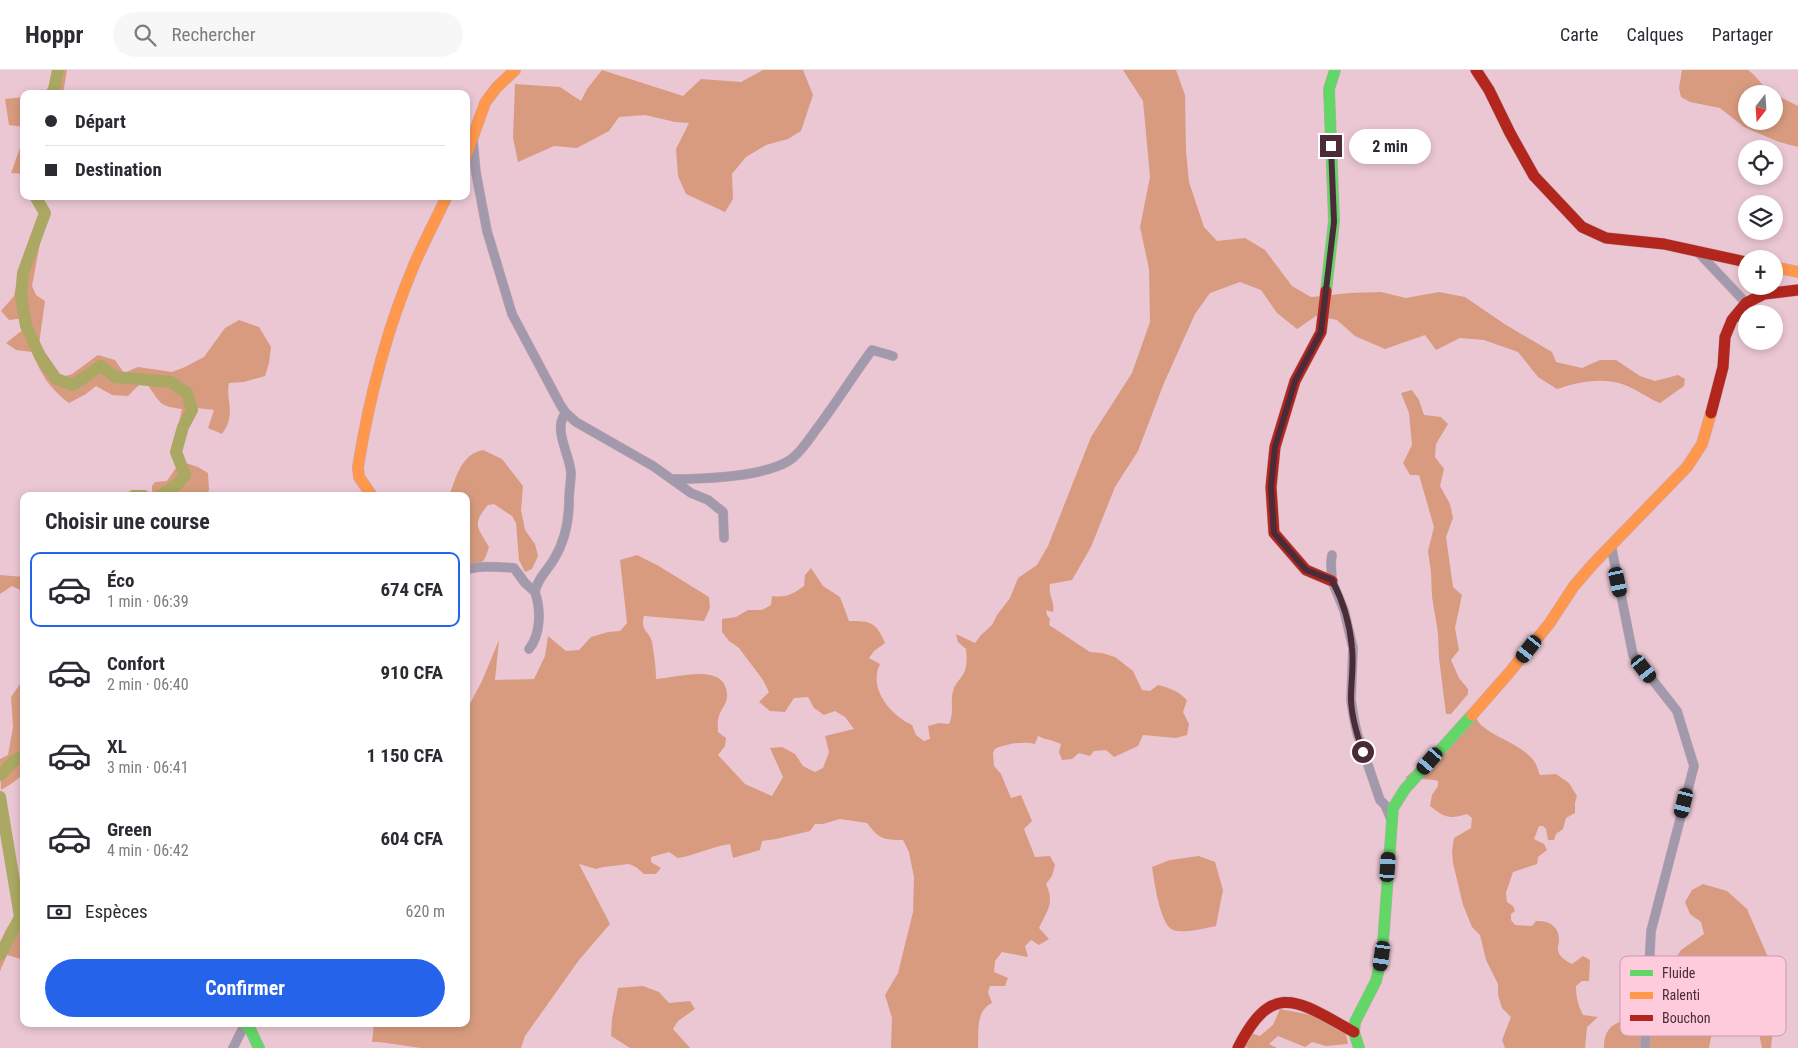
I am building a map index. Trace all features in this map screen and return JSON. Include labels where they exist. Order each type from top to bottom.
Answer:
[{"type":"street","points":[[470,147],[486,102],[502,80],[515,70]]},
{"type":"street","points":[[1332,580],[1306,570],[1274,533],[1271,487],[1275,447],[1295,381],[1321,332],[1334,222],[1329,89],[1335,70]]},
{"type":"street","points":[[1476,70],[1489,90],[1534,176],[1582,227],[1606,238],[1664,244],[1738,260]]},
{"type":"street","points":[[473,141],[476,173],[487,231],[512,314],[566,413],[576,422],[654,466],[691,493],[708,500],[724,512],[724,538]]},
{"type":"street","points":[[369,492],[359,477],[358,467],[377,380],[402,297],[424,243],[446,200]]},
{"type":"street","points":[[1698,252],[1746,303]]},
{"type":"street","points":[[1783,269],[1798,272]]},
{"type":"street","points":[[1359,1048],[1354,1032],[1358,1015],[1376,981],[1381,967],[1393,808],[1405,790],[1508,674],[1549,624],[1574,586],[1610,545],[1687,467],[1702,444],[1723,367],[1725,337],[1732,320],[1746,303],[1764,294],[1798,290]]},
{"type":"street","points":[[670,479],[723,477],[756,472],[790,460],[798,453],[831,410],[872,350],[894,356]]},
{"type":"street","points":[[534,592],[536,584],[554,560],[562,545],[566,528],[570,471],[560,422],[566,413]]},
{"type":"street","points":[[1610,545],[1633,655],[1677,711],[1694,766],[1651,931],[1650,956]]},
{"type":"street","points":[[1332,555],[1330,562],[1332,580],[1344,610],[1351,641],[1353,665],[1351,700],[1357,733],[1380,800],[1391,819]]},
{"type":"street","points":[[470,569],[483,566],[514,568],[534,592],[539,605],[537,636],[529,649]]},
{"type":"street","points":[[1238,1048],[1244,1035],[1255,1020],[1263,1011],[1276,1002],[1300,1005],[1354,1032]]},
{"type":"street","points":[[233,1048],[244,1027]]},
{"type":"street","points":[[247,1027],[258,1048]]},
{"type":"shaded area","points":[[54,70],[67,70],[64,90],[46,90],[50,85]]},
{"type":"shaded area","points":[[602,70],[683,96],[701,79],[741,82],[763,70],[803,70],[813,95],[801,131],[788,139],[766,145],[746,157],[732,174],[733,199],[725,212],[686,194],[678,176],[676,149],[689,123],[675,122],[645,115],[619,117],[609,131],[577,148],[554,146],[518,162],[513,138],[515,84],[560,87],[581,101],[587,89]]},
{"type":"shaded area","points":[[1123,70],[1176,70],[1185,95],[1186,151],[1189,182],[1204,227],[1217,241],[1245,238],[1265,250],[1292,286],[1311,297],[1381,292],[1406,298],[1439,292],[1465,297],[1506,325],[1552,352],[1556,362],[1582,368],[1600,360],[1616,360],[1640,376],[1655,381],[1678,375],[1685,379],[1684,386],[1660,403],[1627,386],[1614,382],[1589,381],[1557,389],[1538,377],[1518,352],[1484,340],[1460,338],[1436,350],[1425,335],[1385,349],[1355,336],[1337,320],[1316,316],[1297,329],[1277,313],[1261,290],[1240,282],[1210,293],[1195,314],[1164,383],[1138,451],[1115,487],[1091,547],[1072,580],[1050,584],[1053,612],[1046,610],[1050,619],[1049,625],[1090,652],[1115,657],[1133,671],[1142,690],[1150,691],[1158,685],[1174,690],[1184,697],[1187,700],[1183,712],[1189,724],[1187,735],[1176,738],[1143,735],[1138,746],[1114,757],[1106,750],[1094,751],[1090,756],[1079,753],[1072,759],[1062,760],[1059,752],[1061,744],[1038,736],[1035,744],[1015,744],[995,749],[993,753],[994,766],[1001,774],[1011,798],[1021,795],[1032,821],[1024,829],[1035,857],[1050,856],[1055,865],[1052,876],[1046,884],[1050,896],[1049,907],[1039,928],[1049,939],[1039,945],[1031,940],[1025,946],[1028,957],[1002,952],[995,961],[994,972],[1008,978],[1005,986],[990,986],[988,992],[992,1003],[983,1011],[980,1017],[978,1048],[891,1048],[892,1018],[885,995],[898,973],[913,912],[914,877],[909,852],[903,840],[882,838],[867,823],[840,819],[823,824],[815,824],[810,831],[762,841],[760,850],[733,858],[730,844],[678,858],[669,852],[651,857],[651,862],[661,868],[656,874],[644,874],[629,864],[596,869],[579,864],[610,924],[579,960],[525,1036],[521,1048],[421,1048],[372,1042],[374,1027],[470,1027],[470,704],[482,681],[499,640],[495,680],[534,679],[545,656],[548,636],[566,651],[579,650],[591,637],[620,631],[627,623],[620,560],[637,555],[709,597],[710,608],[704,621],[644,616],[643,625],[652,642],[656,679],[699,674],[718,678],[724,684],[727,697],[718,718],[718,732],[726,738],[725,746],[718,755],[745,784],[772,796],[783,777],[770,748],[782,747],[795,754],[803,766],[815,772],[823,768],[829,752],[825,736],[854,729],[845,717],[835,711],[824,715],[814,708],[808,697],[794,698],[785,712],[770,711],[759,702],[769,692],[763,680],[739,648],[729,641],[722,632],[722,619],[736,617],[748,610],[762,610],[771,605],[772,596],[785,596],[796,591],[804,586],[805,575],[811,568],[823,586],[840,597],[849,621],[868,622],[882,636],[885,643],[874,651],[869,658],[880,664],[877,682],[883,700],[889,708],[912,725],[916,735],[924,741],[930,739],[928,726],[939,723],[949,724],[954,689],[966,667],[966,649],[958,642],[956,634],[975,643],[992,625],[1010,598],[1018,578],[1037,565],[1048,546],[1091,437],[1132,373],[1150,322],[1149,269],[1140,227],[1150,177],[1143,101]]},
{"type":"shaded area","points":[[1682,70],[1748,70],[1763,85],[1738,85],[1738,122],[1720,108],[1690,102],[1681,97],[1679,88]]},
{"type":"shaded area","points":[[20,97],[20,126],[9,125],[5,99]]},
{"type":"shaded area","points":[[1783,98],[1798,106],[1798,147],[1783,143],[1783,140],[1774,140],[1751,130],[1783,130]]},
{"type":"shaded area","points":[[20,148],[20,174],[11,173]]},
{"type":"shaded area","points":[[34,239],[40,243],[32,286],[36,295],[45,301],[39,344],[62,377],[72,374],[98,355],[115,360],[124,373],[138,367],[172,372],[204,357],[225,328],[239,320],[259,327],[271,347],[265,376],[244,382],[229,383],[230,414],[222,434],[208,428],[214,410],[197,408],[185,436],[177,431],[182,409],[164,405],[147,384],[141,383],[128,396],[112,395],[96,386],[69,403],[46,380],[32,352],[16,350],[6,343],[25,328],[24,318],[9,320],[1,311],[14,296],[22,262]]},
{"type":"shaded area","points":[[1412,390],[1419,400],[1424,415],[1441,417],[1448,424],[1436,444],[1435,457],[1444,469],[1440,486],[1450,504],[1453,518],[1446,537],[1453,587],[1462,595],[1455,628],[1459,650],[1451,660],[1459,678],[1468,689],[1468,694],[1451,714],[1446,714],[1438,633],[1432,597],[1428,551],[1434,527],[1419,475],[1410,475],[1403,463],[1412,445],[1409,413],[1401,393]]},
{"type":"shaded area","points":[[483,450],[502,459],[523,486],[521,510],[525,530],[535,544],[538,556],[532,569],[525,572],[519,560],[516,523],[512,516],[494,504],[488,505],[478,521],[479,530],[489,547],[485,558],[481,563],[470,567],[470,492],[451,492],[460,468],[469,456]]},
{"type":"shaded area","points":[[186,463],[208,473],[208,492],[152,492],[152,486],[155,482],[167,481],[175,469]]},
{"type":"shaded area","points":[[0,575],[20,577],[20,590],[12,586],[0,594]]},
{"type":"shaded area","points":[[20,684],[20,777],[1,790],[0,759],[8,755],[13,727],[11,697]]},
{"type":"shaded area","points":[[1470,709],[1481,725],[1487,730],[1529,755],[1540,775],[1556,774],[1569,783],[1577,796],[1575,813],[1566,818],[1563,829],[1556,834],[1554,840],[1548,840],[1546,829],[1543,826],[1539,826],[1534,839],[1544,844],[1547,850],[1538,857],[1537,864],[1513,872],[1506,893],[1507,902],[1513,906],[1515,911],[1511,914],[1511,920],[1515,925],[1532,926],[1536,921],[1550,923],[1558,932],[1558,949],[1563,958],[1572,964],[1583,956],[1590,960],[1589,981],[1582,981],[1576,986],[1576,993],[1583,1015],[1598,1017],[1587,1027],[1585,1048],[1505,1048],[1502,1040],[1511,1017],[1502,1008],[1498,995],[1498,984],[1486,960],[1480,935],[1472,927],[1463,905],[1453,863],[1454,838],[1471,828],[1472,818],[1467,814],[1456,817],[1447,816],[1430,806],[1432,795],[1438,786],[1438,781],[1405,778]]},
{"type":"shaded area","points":[[1199,856],[1215,862],[1223,890],[1216,926],[1188,931],[1173,930],[1168,926],[1161,911],[1152,867],[1170,860]]},
{"type":"shaded area","points":[[1703,884],[1727,891],[1747,909],[1768,956],[1677,956],[1681,950],[1704,934],[1701,922],[1690,914],[1685,902],[1692,890]]},
{"type":"shaded area","points":[[20,914],[20,959],[7,955],[0,971],[0,952],[3,937]]},
{"type":"shaded area","points":[[643,986],[659,992],[669,1003],[690,1001],[695,1009],[678,1021],[673,1029],[690,1048],[630,1048],[611,1036],[618,988]]},
{"type":"shaded area","points":[[1280,1009],[1343,1021],[1348,1044],[1326,1046],[1312,1042],[1305,1047],[1278,1036],[1269,1044],[1277,1048],[1248,1048],[1242,1046],[1248,1032],[1260,1036],[1273,1025]]},
{"type":"shaded area","points":[[1620,1022],[1620,1036],[1712,1036],[1709,1048],[1604,1048],[1605,1037],[1611,1027]]},
{"type":"shaded area","points":[[1760,1036],[1772,1036],[1771,1048],[1762,1048]]},
{"type":"waterway","points":[[54,90],[58,70]]},
{"type":"waterway","points":[[37,200],[45,213],[23,273],[21,296],[26,326],[40,356],[56,379],[73,385],[101,366],[115,377],[171,382],[187,393],[192,410],[183,427],[176,452],[185,475],[177,485],[166,492]]},
{"type":"waterway","points":[[0,775],[20,757]]},
{"type":"waterway","points":[[0,797],[20,917],[0,955]]},
{"type":"traffic: fast","points":[[1326,291],[1334,221],[1329,89],[1335,70]]},
{"type":"traffic: fast","points":[[1359,1048],[1354,1032],[1355,1022],[1376,981],[1382,956],[1393,808],[1405,789],[1472,715]]},
{"type":"traffic: fast","points":[[248,1027],[259,1048]]},
{"type":"traffic: slow","points":[[470,145],[485,103],[496,88],[515,70]]},
{"type":"traffic: slow","points":[[369,492],[359,477],[358,467],[373,390],[387,339],[404,289],[445,200]]},
{"type":"traffic: slow","points":[[1783,269],[1798,272]]},
{"type":"traffic: slow","points":[[1472,715],[1549,624],[1574,586],[1593,564],[1687,467],[1702,444],[1711,413]]},
{"type":"traffic: jam","points":[[1476,70],[1489,90],[1534,176],[1582,227],[1606,238],[1664,244],[1738,260]]},
{"type":"traffic: jam","points":[[1711,413],[1723,367],[1725,337],[1732,320],[1746,303],[1764,294],[1798,290]]},
{"type":"traffic: jam","points":[[1326,291],[1321,332],[1295,381],[1275,447],[1271,487],[1274,533],[1306,570],[1332,581]]},
{"type":"traffic: jam","points":[[1238,1048],[1251,1026],[1263,1012],[1276,1004],[1289,1002],[1318,1012],[1354,1032]]},
{"type":"route","points":[[1331,146],[1334,222],[1321,332],[1295,381],[1275,447],[1271,487],[1274,533],[1306,570],[1332,580],[1344,610],[1352,648],[1351,700],[1357,733],[1363,752]]}]
